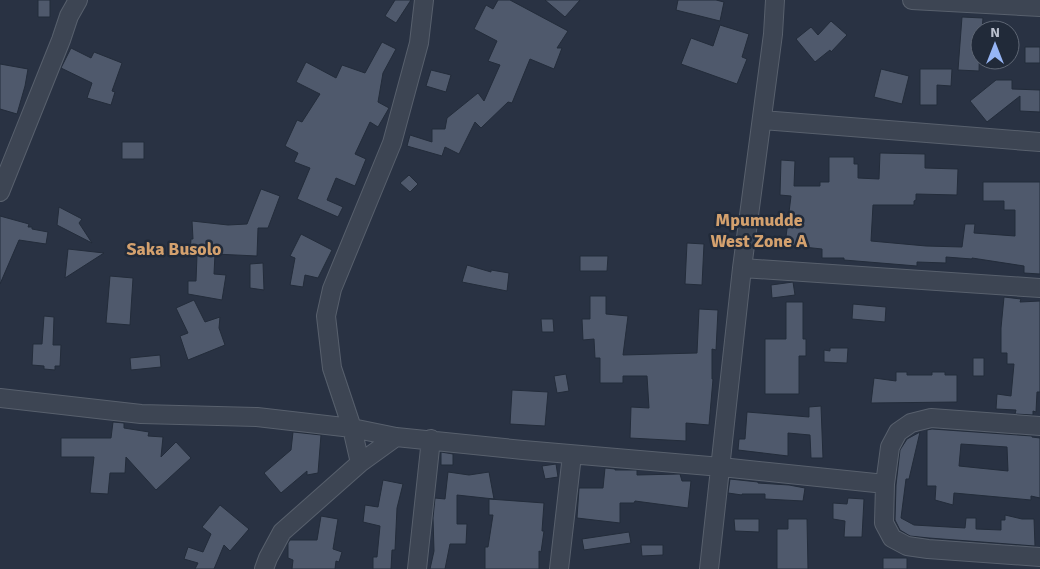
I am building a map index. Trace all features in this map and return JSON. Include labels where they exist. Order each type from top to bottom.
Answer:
[{"type":"street","points":[[0,192],[78,0]]},
{"type":"street","points":[[360,463],[352,428],[332,368],[326,316],[332,290],[392,143],[419,43],[424,0]]},
{"type":"street","points":[[709,569],[742,268],[773,34],[775,0]]},
{"type":"street","points":[[912,0],[1040,7]]},
{"type":"street","points":[[762,120],[1040,142]]},
{"type":"street","points":[[742,268],[1040,288]]},
{"type":"street","points":[[0,398],[141,414],[256,417],[352,428],[396,437],[885,484]]},
{"type":"street","points":[[1040,426],[931,418],[912,422],[898,432],[890,447],[885,484],[884,523],[892,538],[908,546],[1040,557]]},
{"type":"street","points":[[264,569],[282,532],[360,463],[396,437]]},
{"type":"street","points":[[417,569],[430,439]]},
{"type":"street","points":[[559,569],[572,455]]},
{"type":"building","points":[[38,0],[50,0],[50,17],[38,17]]},
{"type":"building","points":[[395,0],[411,0],[396,23],[385,16]]},
{"type":"building","points":[[498,0],[510,0],[568,31],[557,48],[562,48],[554,69],[530,59],[512,103],[508,102],[481,128],[475,122],[459,154],[445,147],[442,156],[407,146],[410,135],[432,142],[432,129],[445,129],[447,118],[478,93],[484,101],[500,65],[488,61],[497,41],[474,29],[486,5],[493,9]]},
{"type":"building","points":[[545,0],[580,0],[565,17]]},
{"type":"building","points":[[678,0],[716,0],[724,2],[720,21],[676,10]]},
{"type":"building","points":[[962,17],[983,18],[983,20],[970,20],[970,70],[979,71],[958,70]]},
{"type":"building","points":[[831,21],[847,35],[831,52],[830,50],[815,62],[796,39],[811,27],[818,35]]},
{"type":"building","points":[[720,25],[749,34],[742,57],[747,59],[737,84],[681,64],[691,38],[713,46]]},
{"type":"building","points":[[382,42],[396,49],[383,73],[378,102],[389,108],[378,127],[370,122],[355,154],[366,159],[355,186],[336,178],[327,200],[343,207],[338,217],[297,199],[310,168],[294,162],[298,153],[285,146],[297,120],[302,122],[320,94],[296,82],[306,62],[336,78],[342,65],[365,73]]},
{"type":"building","points":[[1025,47],[1040,47],[1040,63],[1025,63]]},
{"type":"building","points":[[71,48],[91,58],[94,52],[122,63],[112,91],[115,92],[111,105],[87,98],[92,83],[61,68]]},
{"type":"building","points":[[0,64],[28,69],[17,114],[0,109]]},
{"type":"building","points":[[881,69],[909,76],[902,104],[874,97]]},
{"type":"building","points":[[920,69],[952,69],[951,86],[937,85],[937,105],[920,105]]},
{"type":"building","points":[[431,70],[451,75],[446,92],[426,86]]},
{"type":"building","points":[[996,80],[1012,80],[1012,89],[1040,90],[1040,112],[1020,111],[1020,96],[987,122],[970,101]]},
{"type":"building","points":[[122,142],[144,142],[144,159],[122,159]]},
{"type":"building","points":[[880,153],[925,154],[925,168],[958,169],[957,195],[916,194],[914,205],[873,205],[871,241],[962,247],[965,224],[975,224],[974,233],[1015,236],[1015,210],[1004,210],[1004,201],[983,201],[983,182],[1040,182],[1040,274],[1024,273],[1024,266],[972,258],[946,257],[946,263],[917,262],[917,266],[844,260],[844,258],[822,258],[822,249],[785,245],[791,196],[780,195],[781,160],[795,161],[794,186],[820,186],[820,182],[829,182],[829,157],[854,157],[854,164],[858,164],[858,178],[879,179]]},
{"type":"building","points":[[409,175],[418,184],[410,192],[400,183]]},
{"type":"building","points":[[261,189],[280,196],[268,228],[258,228],[257,256],[215,254],[214,274],[226,275],[222,300],[188,294],[188,281],[196,281],[197,255],[190,254],[191,239],[193,239],[192,221],[228,225],[247,224]]},
{"type":"building","points":[[59,207],[82,219],[79,223],[92,243],[57,225]]},
{"type":"building","points":[[0,216],[29,224],[28,227],[32,227],[32,229],[48,232],[46,244],[19,240],[0,284]]},
{"type":"building","points":[[301,234],[332,250],[318,278],[305,275],[303,287],[290,285],[295,258],[290,256]]},
{"type":"building","points":[[687,243],[704,244],[702,285],[685,284]]},
{"type":"building","points":[[68,249],[104,253],[65,278]]},
{"type":"building","points":[[580,256],[608,256],[607,271],[580,271]]},
{"type":"building","points":[[263,263],[264,290],[250,288],[250,264]]},
{"type":"building","points":[[467,265],[491,272],[491,270],[509,273],[507,291],[462,282]]},
{"type":"building","points":[[110,276],[133,278],[130,325],[106,323]]},
{"type":"building","points":[[793,282],[795,295],[772,298],[771,285]]},
{"type":"building","points":[[590,296],[606,296],[606,314],[628,316],[623,355],[697,353],[699,309],[718,310],[716,350],[712,349],[713,379],[709,425],[686,423],[686,441],[630,438],[631,407],[649,408],[647,376],[623,376],[623,383],[600,383],[600,358],[595,358],[594,339],[583,340],[582,319],[590,319]]},
{"type":"building","points":[[1004,297],[1021,299],[1020,302],[1040,301],[1040,392],[1037,392],[1036,412],[1033,411],[1033,415],[1015,414],[1016,410],[996,409],[997,394],[1011,396],[1014,364],[1007,364],[1007,353],[1001,353]]},
{"type":"building","points":[[194,300],[205,322],[220,317],[219,328],[225,345],[188,360],[180,336],[188,333],[176,308]]},
{"type":"building","points":[[786,302],[803,302],[803,339],[806,339],[806,356],[799,356],[799,394],[765,394],[765,339],[786,339]]},
{"type":"building","points":[[853,304],[886,307],[885,322],[852,319]]},
{"type":"building","points":[[44,316],[54,317],[53,345],[61,345],[60,366],[55,366],[55,370],[44,369],[44,366],[32,365],[33,344],[42,344]]},
{"type":"building","points":[[541,319],[553,319],[554,332],[542,332]]},
{"type":"building","points":[[830,348],[848,348],[847,363],[824,362],[824,350],[830,351]]},
{"type":"building","points":[[160,355],[161,367],[131,370],[130,358]]},
{"type":"building","points":[[973,358],[984,358],[984,376],[973,376]]},
{"type":"building","points":[[896,372],[907,372],[907,375],[932,375],[932,372],[945,372],[945,375],[957,375],[957,402],[871,403],[874,378],[896,381]]},
{"type":"building","points":[[566,374],[569,391],[557,393],[554,376]]},
{"type":"building","points":[[512,390],[548,392],[545,426],[510,424]]},
{"type":"building","points":[[821,406],[823,458],[811,458],[810,435],[788,433],[788,456],[738,450],[739,439],[745,439],[747,412],[809,417],[809,407]]},
{"type":"building","points":[[113,422],[124,423],[124,428],[149,432],[148,436],[163,437],[161,457],[176,442],[191,458],[156,490],[126,457],[125,473],[110,473],[108,494],[90,493],[94,457],[61,457],[61,438],[111,438]]},
{"type":"building","points":[[927,430],[1040,438],[1040,498],[1031,496],[1031,500],[954,493],[953,505],[935,500],[936,486],[927,486]],"holes":[[[961,444],[1007,447],[1008,471],[959,466]]]},
{"type":"building","points":[[293,432],[321,435],[318,473],[307,475],[307,471],[281,493],[264,473],[291,450]]},
{"type":"building","points":[[920,432],[909,479],[906,479],[901,518],[914,525],[965,528],[966,518],[976,518],[976,529],[1001,530],[1001,520],[1005,520],[1005,515],[1022,519],[1034,519],[1035,546],[910,536],[900,530],[895,520],[900,450],[907,439]]},
{"type":"building","points":[[441,452],[453,454],[453,465],[441,465]]},
{"type":"building","points":[[556,464],[558,477],[545,479],[542,466]]},
{"type":"building","points":[[605,468],[637,470],[637,475],[680,474],[682,481],[691,481],[688,508],[635,501],[634,503],[620,503],[620,523],[577,518],[579,488],[603,488]]},
{"type":"building","points":[[448,472],[469,475],[489,472],[494,499],[457,495],[457,524],[467,524],[466,544],[450,544],[445,569],[430,569],[434,551],[433,518],[435,498],[445,499]]},
{"type":"building","points":[[730,479],[805,488],[803,501],[765,499],[765,494],[742,495],[728,493]]},
{"type":"building","points":[[383,480],[403,484],[397,508],[395,550],[392,550],[391,569],[373,569],[373,557],[377,557],[380,526],[363,522],[365,505],[378,507]]},
{"type":"building","points":[[848,498],[864,499],[862,537],[844,537],[845,521],[833,519],[833,503],[847,504]]},
{"type":"building","points":[[489,499],[544,503],[542,531],[544,531],[541,552],[539,551],[539,569],[485,569],[485,547],[488,547],[493,515],[489,515]]},
{"type":"building","points":[[220,505],[249,529],[230,551],[224,545],[214,569],[195,569],[198,563],[184,559],[188,547],[203,552],[211,534],[202,527]]},
{"type":"building","points":[[321,516],[338,519],[333,549],[342,552],[339,562],[336,561],[335,569],[292,569],[293,560],[288,558],[288,543],[290,540],[317,540]]},
{"type":"building","points":[[734,519],[759,519],[759,532],[735,531]]},
{"type":"building","points":[[788,519],[807,519],[808,569],[777,569],[777,529],[788,529]]},
{"type":"building","points":[[629,532],[631,543],[584,550],[582,539]]},
{"type":"building","points":[[641,545],[663,545],[663,555],[642,556]]},
{"type":"building","points":[[883,558],[907,558],[907,569],[883,569]]},
{"type":"district","name":"Mpumudde West Zone A","points":[[759,230]]},
{"type":"district","name":"Saka Busolo","points":[[174,249]]}]
